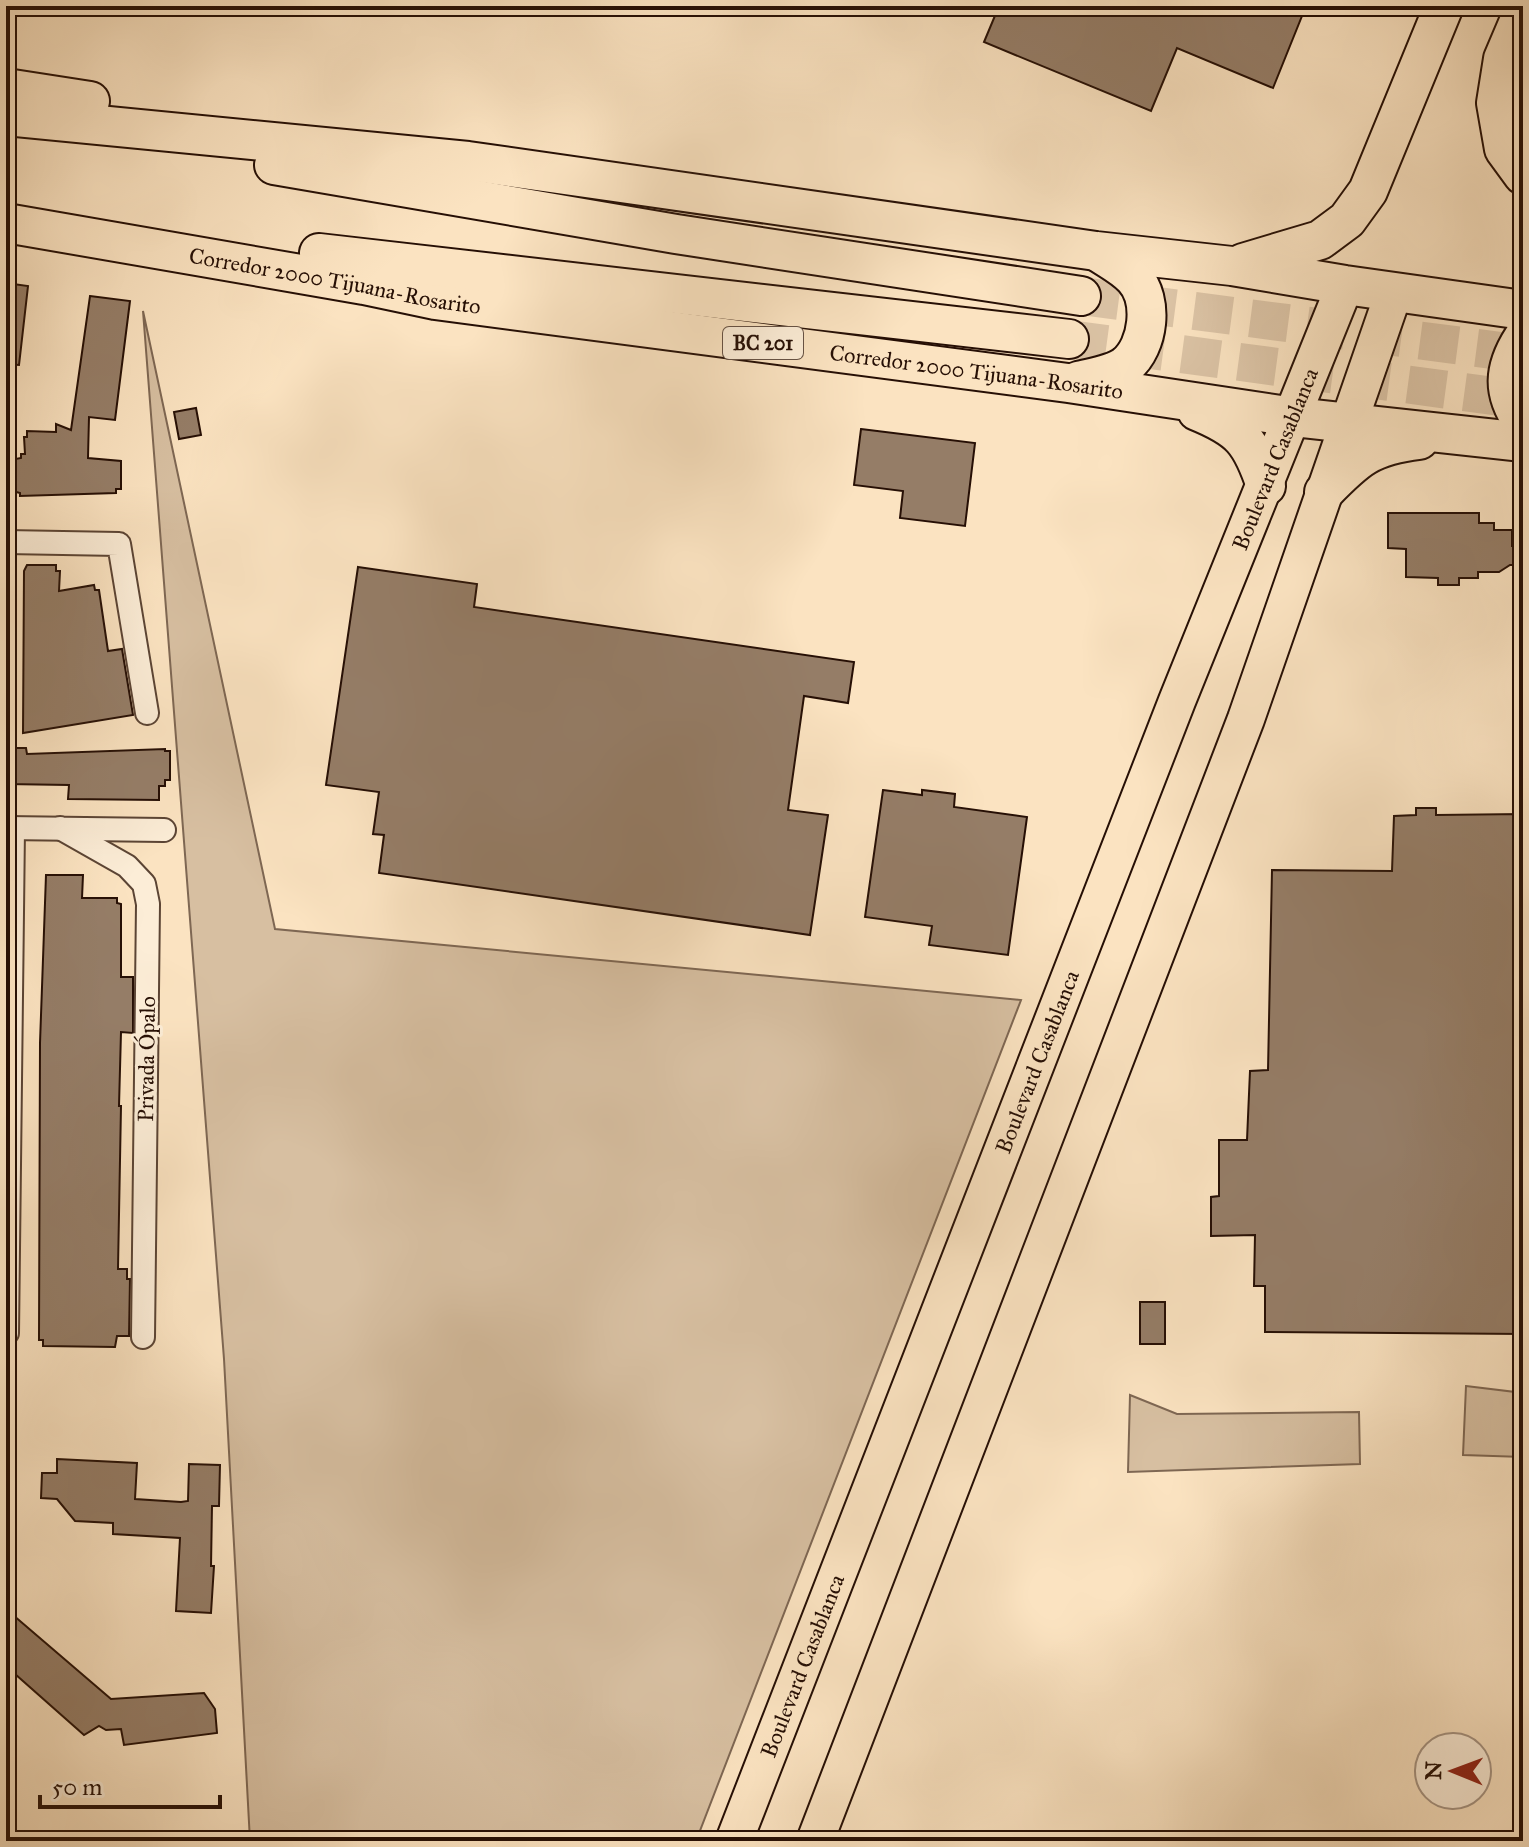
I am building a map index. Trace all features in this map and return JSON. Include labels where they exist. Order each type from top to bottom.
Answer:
[{"type":"highway","points":[[1232,266],[1320,240],[1347,220],[1368,191],[1444,6]]},
{"type":"highway","points":[[1523,12],[1503,59],[1496,103],[1504,149],[1523,175]]},
{"type":"highway","points":[[6,88],[468,161],[1096,251],[1232,266],[1523,310]]},
{"type":"highway","points":[[6,118],[468,161]]},
{"type":"highway","points":[[6,118],[676,234],[1081,296]]},
{"type":"highway","points":[[6,220],[1069,339]]},
{"type":"highway","name":"Corredor 2000 Tijuana-Rosarito","points":[[6,220],[435,300],[1068,383],[1294,417],[1523,442]]},
{"type":"highway","points":[[6,247],[435,300]]},
{"type":"highway","points":[[1068,383],[1108,374],[1127,365],[1142,342],[1146,324],[1144,299],[1136,280],[1096,251]]},
{"type":"highway","points":[[1523,338],[1510,361],[1507,386],[1512,407],[1523,423]]},
{"type":"highway","points":[[1162,396],[1222,422],[1243,438],[1256,456],[1266,486]]},
{"type":"highway","points":[[1324,492],[1352,463],[1375,449],[1402,442],[1461,436]]},
{"type":"main road","name":"Boulevard Casablanca","points":[[734,1841],[1177,701],[1345,285]]},
{"type":"main road","points":[[815,1841],[1233,754],[1394,292]]},
{"type":"street","points":[[6,542],[119,544],[147,713]]},
{"type":"street","points":[[7,1333],[9,828],[164,830]]},
{"type":"street","name":"Privada Ópalo","points":[[60,828],[127,866],[144,884],[148,904],[143,1337]]},
{"type":"shaded area","points":[[143,311],[275,929],[1021,1000],[696,1841],[250,1841],[224,1359]]},
{"type":"shaded area","points":[[1466,1386],[1523,1393],[1523,1457],[1463,1455]]},
{"type":"shaded area","points":[[1130,1395],[1177,1414],[1359,1412],[1360,1464],[1128,1472]]},
{"type":"building","points":[[999,6],[1306,6],[1273,88],[1177,48],[1151,111],[984,42]]},
{"type":"building","points":[[6,283],[28,286],[19,365],[6,364]]},
{"type":"building","points":[[90,296],[130,301],[115,420],[89,417],[88,458],[121,461],[121,489],[116,489],[116,493],[20,496],[20,493],[9,490],[10,460],[25,454],[24,437],[27,437],[27,431],[56,432],[56,424],[71,430]]},
{"type":"building","points":[[196,408],[201,435],[179,439],[174,412]]},
{"type":"building","points":[[861,429],[975,443],[965,526],[900,518],[903,491],[854,485]]},
{"type":"building","points":[[1388,513],[1479,513],[1479,523],[1494,523],[1494,530],[1512,530],[1512,546],[1523,546],[1523,565],[1510,565],[1499,572],[1478,572],[1478,578],[1459,578],[1459,585],[1438,585],[1438,578],[1406,577],[1406,549],[1388,548]]},
{"type":"building","points":[[27,565],[56,565],[56,571],[60,571],[59,591],[94,585],[95,590],[99,590],[108,651],[122,649],[133,715],[23,733],[24,571]]},
{"type":"building","points":[[358,567],[477,584],[474,607],[854,662],[848,703],[804,696],[788,810],[828,815],[810,935],[379,873],[384,835],[373,834],[379,792],[326,785]]},
{"type":"building","points":[[8,748],[26,748],[27,754],[165,749],[170,751],[170,780],[165,780],[165,786],[159,786],[159,800],[68,799],[69,785],[6,784]]},
{"type":"building","points":[[883,790],[922,795],[922,790],[955,794],[954,807],[1027,817],[1008,955],[929,945],[932,926],[865,917]]},
{"type":"building","points":[[1416,808],[1436,808],[1436,815],[1523,814],[1523,1334],[1265,1332],[1265,1286],[1254,1286],[1255,1235],[1211,1236],[1211,1197],[1219,1196],[1219,1140],[1247,1140],[1250,1071],[1268,1070],[1272,870],[1392,871],[1394,816],[1416,815]]},
{"type":"building","points":[[46,875],[83,875],[82,898],[117,898],[117,903],[121,904],[121,977],[133,977],[133,1033],[121,1032],[119,1106],[118,1269],[127,1269],[127,1279],[130,1279],[129,1336],[117,1336],[115,1347],[43,1346],[43,1340],[39,1340],[40,1043]]},
{"type":"building","points":[[1140,1302],[1165,1302],[1165,1344],[1140,1344]]},
{"type":"building","points":[[57,1459],[137,1463],[135,1499],[181,1502],[188,1501],[189,1464],[220,1465],[219,1506],[212,1506],[211,1566],[214,1566],[211,1613],[176,1611],[180,1538],[113,1534],[113,1523],[75,1521],[57,1499],[41,1498],[42,1473],[57,1473]]},
{"type":"building","points":[[6,1609],[111,1699],[204,1693],[215,1709],[217,1733],[124,1745],[121,1729],[106,1730],[99,1726],[84,1735],[6,1666]]},
{"type":"tunnel","points":[[1081,296],[1523,354]]},
{"type":"tunnel","points":[[1069,339],[1523,400]]}]
